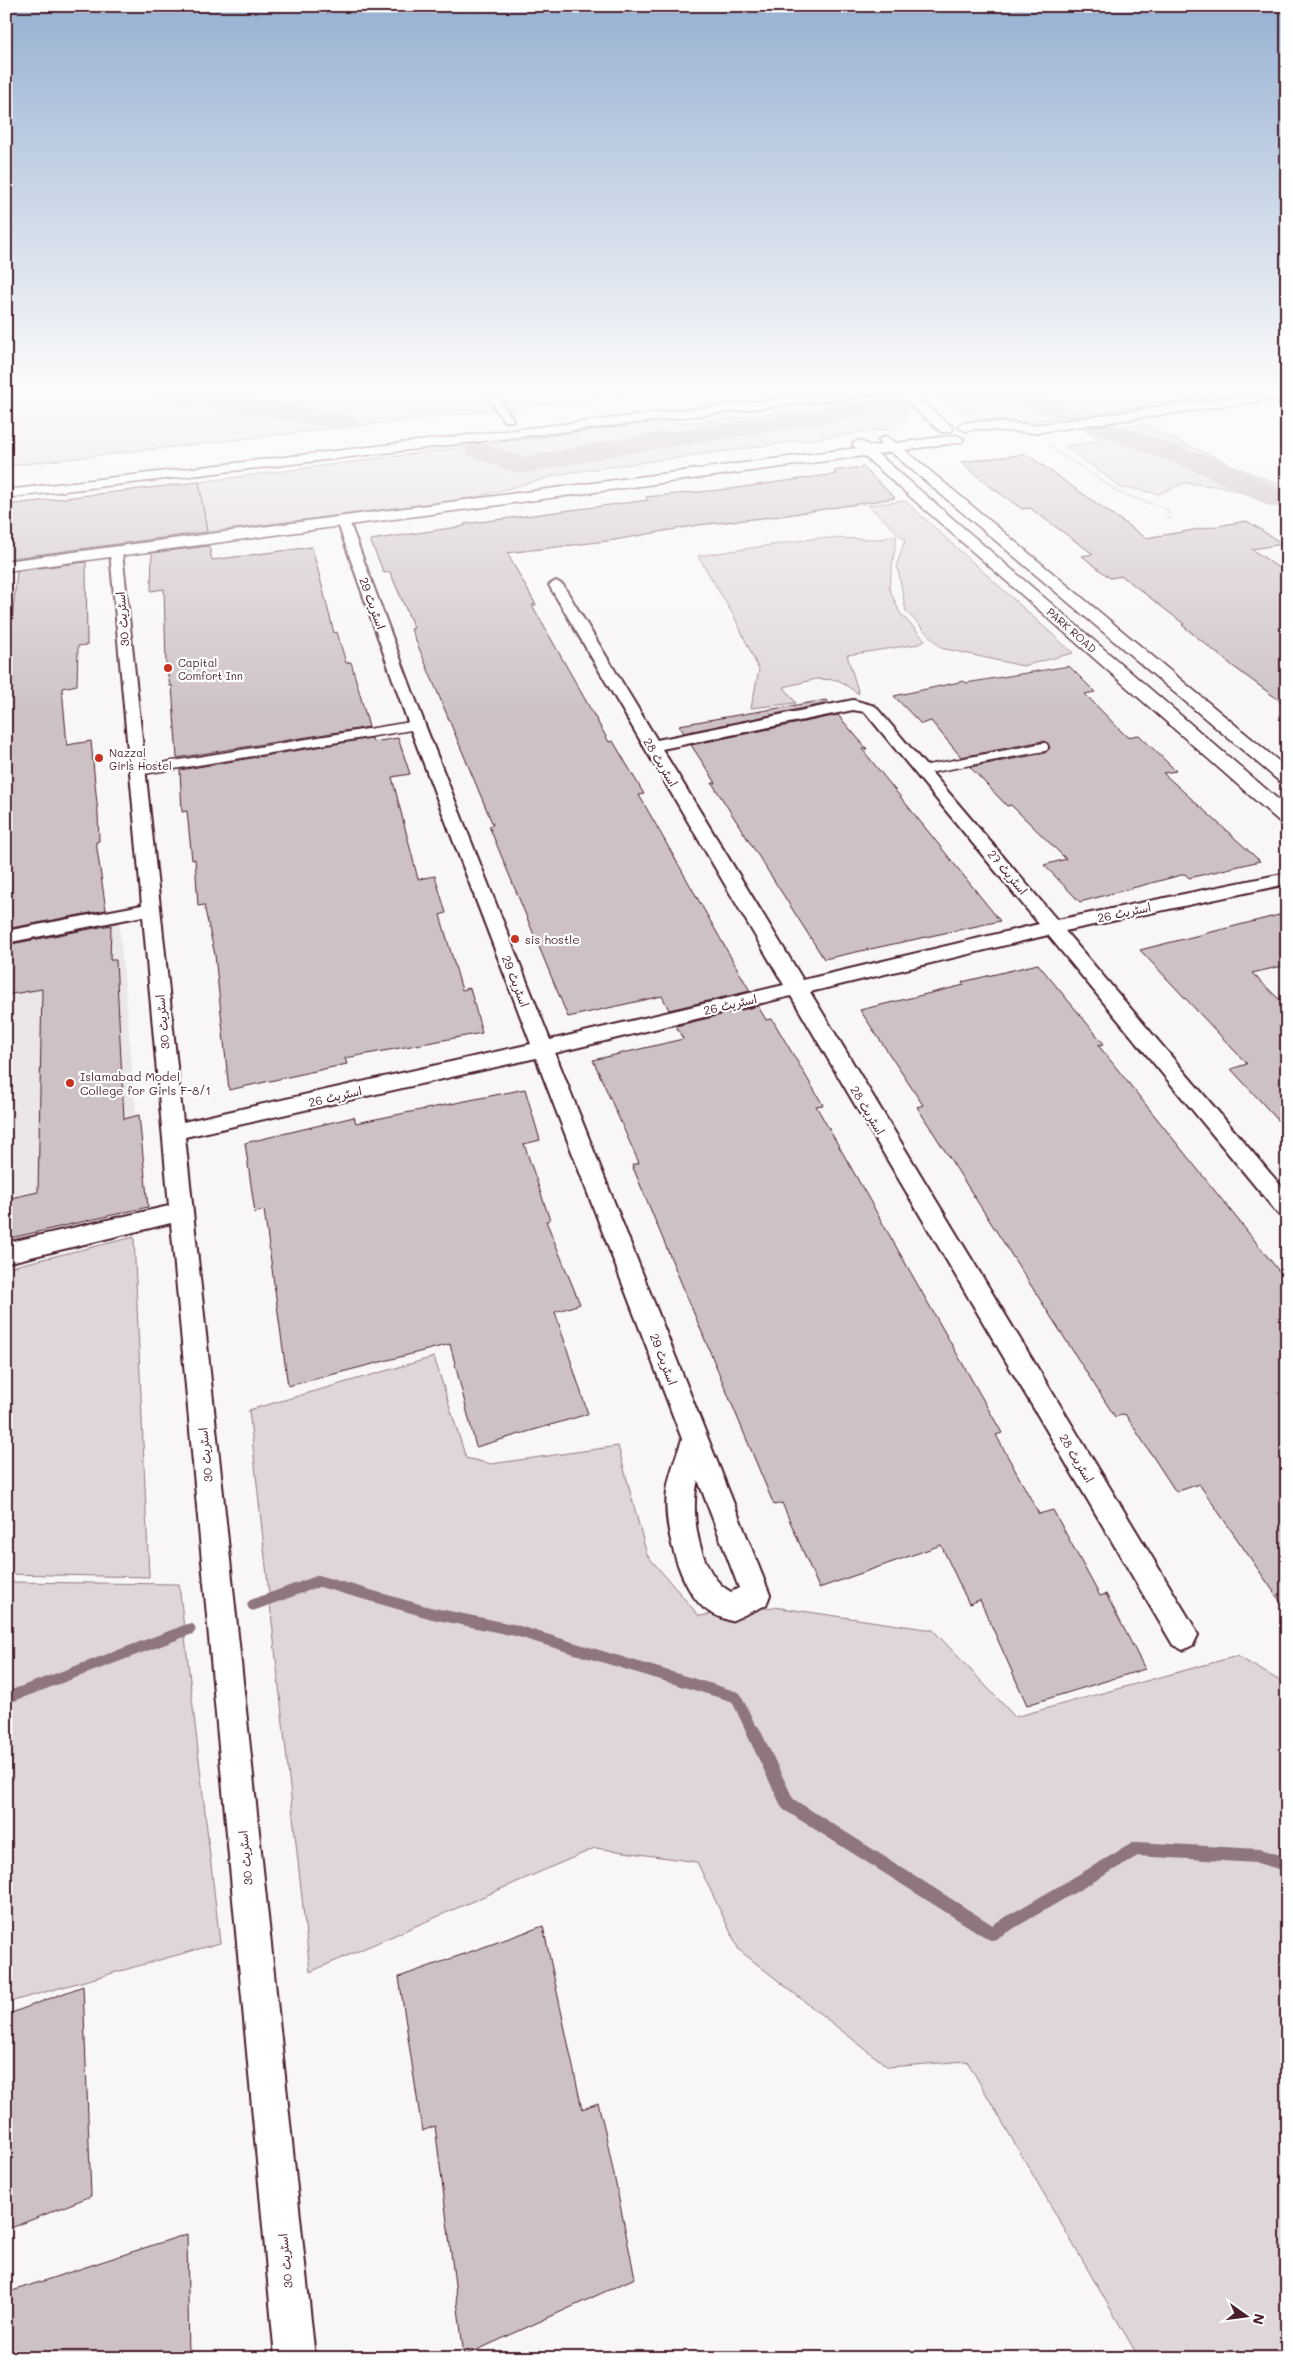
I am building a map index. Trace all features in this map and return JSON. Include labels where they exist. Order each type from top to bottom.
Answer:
[{"type":"street","points":[[6,566],[508,498]]},
{"type":"street","name":"PARK ROAD","points":[[921,498],[1287,818]]},
{"type":"street","name":"PARK ROAD","points":[[954,498],[1287,778]]},
{"type":"street","name":"اسٹریٹ 29","points":[[343,521],[417,725],[756,1595],[731,1607],[714,1598],[693,1570],[684,1534],[681,1491],[695,1440]]},
{"type":"street","name":"اسٹریٹ 30","points":[[116,552],[295,2358]]},
{"type":"street","name":"اسٹریٹ 28","points":[[556,585],[795,989],[1183,1635]]},
{"type":"street","name":"اسٹریٹ 27","points":[[652,746],[853,705],[870,709],[923,770],[1287,1208]]},
{"type":"street","name":"اسٹریٹ 26","points":[[173,1132],[542,1049],[1054,927],[1287,878]]},
{"type":"street","points":[[6,937],[151,909]]},
{"type":"street","points":[[6,1253],[181,1212]]},
{"type":"lane","points":[[137,771],[417,725]]},
{"type":"lane","points":[[923,770],[1044,747]]},
{"type":"path","points":[[1138,498],[1167,509],[1172,518],[1164,518]]},
{"type":"shaded area","points":[[202,498],[470,498],[207,532]]},
{"type":"shaded area","points":[[1260,498],[1287,498],[1287,507]]},
{"type":"shaded area","points":[[905,501],[1073,653],[1023,666],[941,648],[906,611],[897,564],[905,540],[868,505]]},
{"type":"shaded area","points":[[897,534],[889,588],[900,613],[925,640],[919,644],[847,655],[859,694],[838,680],[816,679],[784,687],[796,703],[751,708],[759,670],[735,618],[698,556],[818,538],[882,539]]},
{"type":"shaded area","name":"Islamabad Model College for Girls F-8/1","points":[[119,919],[144,1208],[6,1242],[6,941]]},
{"type":"shaded area","points":[[134,1237],[149,1577],[6,1574],[6,1268]]},
{"type":"shaded area","points":[[434,1357],[466,1458],[491,1464],[618,1446],[647,1555],[699,1616],[774,1607],[933,1630],[1015,1717],[1237,1656],[1287,1685],[1287,2358],[1139,2358],[967,2061],[888,2067],[739,1950],[697,1862],[595,1848],[310,1972],[249,1410]]},
{"type":"shaded area","points":[[6,1582],[179,1584],[220,1943],[6,2003]]},
{"type":"building","points":[[62,498],[202,498],[207,532],[6,559],[6,505]]},
{"type":"building","points":[[647,498],[893,498],[781,516],[698,525],[615,540],[507,553],[536,605],[532,605],[609,742],[613,741],[644,794],[639,795],[750,991],[669,1010],[662,996],[568,1017],[489,826],[493,825],[411,629],[414,628],[390,572],[384,573],[370,540],[465,526],[464,524],[648,500]]},
{"type":"building","points":[[1007,498],[1089,498],[1146,538],[1247,521],[1283,544],[1252,549],[1287,574],[1287,706],[1234,667],[1182,625],[1184,624],[1122,576],[1110,578],[1082,556],[1093,554],[1030,508],[1022,509]]},
{"type":"building","points":[[209,546],[212,560],[312,547],[334,633],[337,632],[346,663],[351,662],[369,727],[177,758],[172,685],[170,686],[166,665],[164,589],[151,591],[152,553]]},
{"type":"building","points":[[86,562],[87,645],[78,646],[77,685],[62,688],[67,745],[91,741],[98,814],[99,841],[96,842],[106,910],[6,929],[6,712],[17,571]]},
{"type":"building","points":[[1069,666],[1095,692],[1085,694],[1127,737],[1139,735],[1176,771],[1163,773],[1260,861],[1189,878],[1185,874],[1080,902],[1044,865],[1066,859],[1011,805],[1007,806],[970,767],[1045,753],[1050,748],[1048,743],[1043,741],[961,757],[931,721],[921,724],[894,696],[964,681],[966,683]]},
{"type":"building","points":[[826,700],[829,703],[684,733],[679,725]]},
{"type":"building","points":[[838,715],[867,749],[862,749],[1000,921],[824,959],[712,783],[716,783],[691,745]]},
{"type":"building","points":[[372,738],[373,742],[398,738],[410,774],[392,777],[418,879],[435,876],[446,913],[440,915],[462,990],[470,988],[482,1033],[345,1058],[347,1064],[229,1090],[215,955],[204,905],[198,906],[195,859],[192,860],[187,811],[182,812],[180,770]]},
{"type":"building","points":[[1287,913],[1287,965],[1252,973],[1287,1007],[1287,1130],[1231,1069],[1247,1064],[1140,950]]},
{"type":"building","name":"Islamabad Model College for Girls F-8/1","points":[[111,925],[110,960],[116,960],[124,1119],[139,1115],[148,1207],[6,1239],[6,1199],[38,1192],[42,989],[6,995],[6,945]]},
{"type":"building","points":[[1038,964],[1104,1044],[1098,1045],[1287,1281],[1287,1611],[1199,1484],[1176,1492],[1125,1414],[1115,1417],[917,1107],[923,1105],[860,1010],[964,985],[962,982]]},
{"type":"building","points":[[758,1006],[766,1020],[772,1019],[823,1105],[816,1106],[1002,1433],[996,1435],[1039,1514],[1053,1510],[1100,1596],[1106,1594],[1145,1669],[1027,1705],[980,1600],[969,1604],[941,1545],[819,1588],[782,1503],[774,1505],[632,1165],[639,1163],[593,1060],[683,1039],[676,1026]]},
{"type":"building","points":[[525,1089],[540,1140],[524,1144],[550,1220],[546,1221],[580,1304],[555,1312],[588,1414],[476,1447],[450,1344],[288,1386],[264,1210],[255,1213],[245,1143],[354,1117],[356,1123]]},
{"type":"building","points":[[543,1926],[582,2109],[598,2103],[635,2278],[464,2356],[435,2126],[422,2131],[399,1977]]},
{"type":"building","points":[[83,1986],[91,2196],[6,2230],[6,2015]]},
{"type":"building","points":[[187,2234],[189,2358],[6,2358],[6,2293]]},
{"type":"waterway","points":[[1276,498],[1287,501]]},
{"type":"waterway","points":[[253,1605],[319,1581],[431,1613],[514,1630],[736,1697],[753,1733]]},
{"type":"waterway","points":[[6,1698],[190,1629]]},
{"type":"waterway","points":[[753,1731],[788,1804],[992,1933],[1136,1849],[1258,1856],[1287,1864]]},
{"type":"place","name":"Capital Comfort Inn","points":[[168,668]]},
{"type":"place","name":"Nazzal Girls Hostel","points":[[99,758]]},
{"type":"place","name":"sis hostle","points":[[515,939]]},
{"type":"place","name":"Islamabad Model College for Girls F-8/1","points":[[70,1083]]}]
